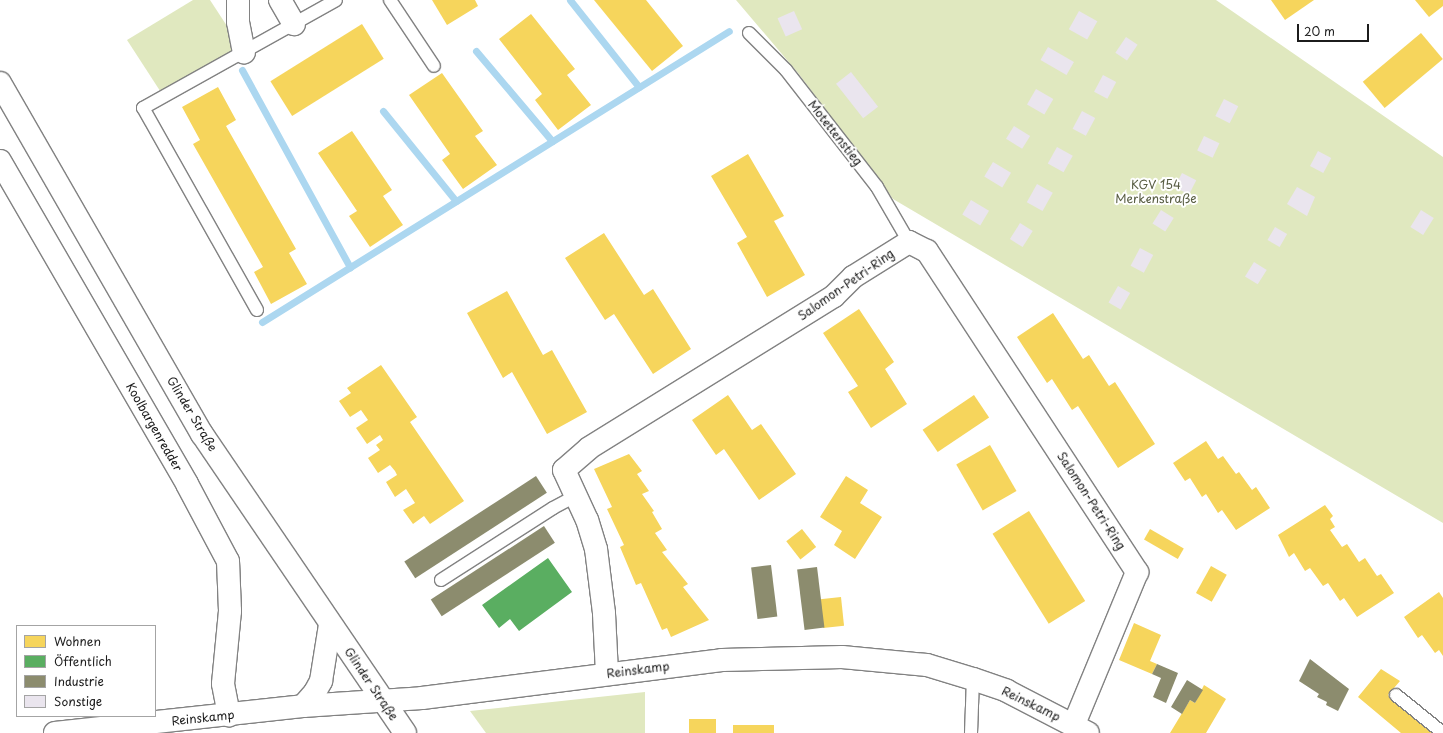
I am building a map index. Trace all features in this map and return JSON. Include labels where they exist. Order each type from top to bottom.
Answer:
[{"type":"street","points":[[238,0],[238,22],[244,52]]},
{"type":"street","points":[[280,0],[294,24]]},
{"type":"street","name":"Glinder Straße","points":[[0,83],[202,434],[404,733]]},
{"type":"street","name":"Koolbargenredder","points":[[0,161],[187,484],[228,562],[230,611],[222,684],[229,715]]},
{"type":"street","name":"Salomon-Petri-Ring","points":[[607,673],[604,613],[596,549],[576,496],[564,470],[575,458],[834,296],[853,277],[909,242],[927,251],[1137,572],[1081,729]]},
{"type":"street","points":[[303,706],[315,692],[321,681],[330,625]]},
{"type":"street","name":"Reinskamp","points":[[55,733],[303,706],[422,698],[607,673],[722,660],[842,657],[927,665],[973,678],[1007,691],[1081,729]]},
{"type":"lane","points":[[257,310],[143,108],[336,0]]},
{"type":"lane","points":[[390,0],[434,66]]},
{"type":"lane","name":"Motettenstieg","points":[[749,33],[786,70],[877,187],[909,242]]},
{"type":"lane","points":[[441,580],[553,508],[576,496]]},
{"type":"lane","points":[[971,733],[973,678]]},
{"type":"lane","points":[[1396,695],[1443,733]]},
{"type":"green space","points":[[193,0],[210,0],[244,52],[164,97],[127,40]]},
{"type":"green space","name":"KGV 154 Merkenstraße","points":[[736,0],[1216,0],[1443,157],[1443,523],[893,199],[798,73]]},
{"type":"green space","points":[[645,692],[645,733],[486,733],[470,711]]},
{"type":"building: Wohnen","points":[[432,0],[475,0],[478,6],[447,25]]},
{"type":"building: Wohnen","points":[[594,0],[646,0],[683,46],[652,71]]},
{"type":"building: Wohnen","points":[[1271,0],[1314,0],[1285,20]]},
{"type":"building: Wohnen","points":[[1415,0],[1443,0],[1443,6],[1429,17]]},
{"type":"building: Wohnen","points":[[531,14],[575,69],[567,75],[591,105],[558,130],[535,100],[542,94],[499,39]]},
{"type":"building: Wohnen","points":[[362,24],[384,59],[292,116],[270,81]]},
{"type":"building: Wohnen","points":[[1421,33],[1443,59],[1385,108],[1363,82]]},
{"type":"building: Wohnen","points":[[442,73],[483,131],[475,136],[497,165],[463,189],[442,160],[450,154],[409,95]]},
{"type":"building: Wohnen","points":[[218,87],[236,120],[226,126],[296,249],[289,253],[307,284],[271,304],[254,272],[263,267],[193,144],[200,140],[182,107]]},
{"type":"building: Wohnen","points":[[352,131],[392,190],[383,196],[403,225],[370,247],[349,216],[357,211],[318,153]]},
{"type":"building: Wohnen","points":[[748,154],[784,216],[774,221],[805,275],[767,297],[737,243],[747,237],[711,176]]},
{"type":"building: Wohnen","points":[[604,233],[644,295],[653,289],[691,349],[653,374],[614,314],[605,320],[565,258]]},
{"type":"building: Wohnen","points":[[507,291],[543,355],[552,350],[587,412],[547,434],[512,372],[503,378],[467,313]]},
{"type":"building: Wohnen","points":[[859,309],[894,362],[885,369],[907,404],[871,428],[848,392],[858,386],[823,333]]},
{"type":"building: Wohnen","points":[[1053,313],[1083,359],[1089,355],[1109,386],[1115,382],[1155,444],[1118,468],[1078,406],[1072,410],[1052,379],[1047,383],[1017,337]]},
{"type":"building: Wohnen","points":[[381,365],[417,417],[410,422],[464,501],[430,524],[424,516],[413,524],[403,510],[415,503],[406,489],[395,497],[386,482],[397,475],[395,471],[390,465],[378,473],[368,458],[380,450],[376,445],[383,440],[380,435],[367,444],[356,428],[368,420],[361,410],[350,417],[339,401],[351,393],[347,388]]},
{"type":"building: Wohnen","points":[[728,395],[752,430],[761,424],[796,474],[759,500],[724,449],[716,455],[692,420]]},
{"type":"building: Wohnen","points":[[974,395],[989,417],[938,452],[923,430]]},
{"type":"building: Wohnen","points":[[1206,441],[1218,459],[1223,456],[1236,474],[1239,472],[1252,490],[1256,487],[1270,508],[1236,530],[1222,510],[1218,513],[1206,494],[1202,497],[1190,478],[1185,481],[1173,463]]},
{"type":"building: Wohnen","points":[[990,445],[1016,491],[983,510],[956,464]]},
{"type":"building: Wohnen","points":[[629,454],[642,471],[637,474],[649,491],[642,494],[654,511],[652,512],[662,529],[655,533],[667,550],[662,552],[688,584],[683,587],[709,620],[671,637],[667,628],[662,630],[641,583],[636,585],[620,547],[624,545],[607,509],[612,507],[594,469]]},
{"type":"building: Wohnen","points":[[846,476],[868,490],[860,503],[882,517],[855,559],[834,545],[842,531],[820,517]]},
{"type":"building: Wohnen","points":[[1325,505],[1333,516],[1330,519],[1335,527],[1330,530],[1342,547],[1347,544],[1359,562],[1365,558],[1377,576],[1381,574],[1394,593],[1357,617],[1344,598],[1340,601],[1328,583],[1323,586],[1310,568],[1305,571],[1294,553],[1289,557],[1278,535]]},
{"type":"building: Wohnen","points":[[1029,511],[1085,601],[1049,624],[993,534]]},
{"type":"building: Wohnen","points":[[802,529],[816,547],[800,559],[786,541]]},
{"type":"building: Wohnen","points":[[1150,529],[1184,548],[1178,559],[1144,539]]},
{"type":"building: Wohnen","points":[[1211,566],[1227,575],[1212,602],[1196,593]]},
{"type":"building: Wohnen","points":[[1439,592],[1443,598],[1443,656],[1439,650],[1435,653],[1422,635],[1418,638],[1404,617]]},
{"type":"building: Wohnen","points":[[841,597],[844,626],[823,628],[820,599]]},
{"type":"building: Wohnen","points":[[1134,623],[1161,635],[1150,661],[1157,664],[1152,674],[1119,660]]},
{"type":"building: Wohnen","points":[[1381,669],[1400,681],[1388,695],[1433,733],[1401,733],[1358,697]]},
{"type":"building: Wohnen","points":[[1204,685],[1226,699],[1206,733],[1170,733],[1190,700],[1195,703]]},
{"type":"building: Wohnen","points":[[689,719],[716,719],[716,733],[689,733]]},
{"type":"building: Wohnen","points":[[733,725],[774,725],[774,733],[733,733]]},
{"type":"building: Öffentlich","points":[[548,558],[572,592],[519,631],[510,619],[499,628],[482,605]]},
{"type":"building: Industrie","points":[[536,476],[547,493],[415,578],[404,562]]},
{"type":"building: Industrie","points":[[544,526],[555,543],[442,616],[431,600]]},
{"type":"building: Industrie","points":[[771,565],[777,617],[757,619],[751,567]]},
{"type":"building: Industrie","points":[[817,567],[824,628],[805,630],[797,569]]},
{"type":"building: Industrie","points":[[1310,659],[1349,689],[1338,711],[1326,705],[1327,702],[1317,697],[1319,694],[1299,681]]},
{"type":"building: Industrie","points":[[1157,664],[1178,673],[1166,703],[1153,697],[1161,678],[1152,674]]},
{"type":"building: Industrie","points":[[1187,680],[1203,690],[1195,703],[1190,700],[1182,714],[1171,707]]},
{"type":"building: Sonstige","points":[[794,11],[802,29],[786,37],[778,18]]},
{"type":"building: Sonstige","points":[[1079,11],[1097,21],[1087,40],[1069,29]]},
{"type":"building: Sonstige","points":[[1126,37],[1138,45],[1127,61],[1115,53]]},
{"type":"building: Sonstige","points":[[1048,47],[1074,62],[1066,75],[1040,60]]},
{"type":"building: Sonstige","points":[[851,72],[878,107],[863,118],[836,84]]},
{"type":"building: Sonstige","points":[[1103,75],[1116,82],[1107,99],[1094,92]]},
{"type":"building: Sonstige","points":[[1036,89],[1053,99],[1044,115],[1027,105]]},
{"type":"building: Sonstige","points":[[1224,99],[1238,106],[1230,123],[1215,116]]},
{"type":"building: Sonstige","points":[[1082,111],[1095,118],[1086,136],[1073,129]]},
{"type":"building: Sonstige","points":[[1014,126],[1030,136],[1022,149],[1006,139]]},
{"type":"building: Sonstige","points":[[1204,136],[1219,143],[1213,158],[1197,151]]},
{"type":"building: Sonstige","points":[[1057,147],[1073,156],[1064,172],[1048,164]]},
{"type":"building: Sonstige","points":[[1318,151],[1331,158],[1323,173],[1310,166]]},
{"type":"building: Sonstige","points":[[993,162],[1011,173],[1002,187],[984,177]]},
{"type":"building: Sonstige","points":[[1182,173],[1196,180],[1189,195],[1175,187]]},
{"type":"building: Sonstige","points":[[1037,184],[1053,193],[1043,211],[1027,202]]},
{"type":"building: Sonstige","points":[[1297,187],[1315,197],[1307,216],[1287,204]]},
{"type":"building: Sonstige","points":[[971,200],[989,211],[980,225],[962,215]]},
{"type":"building: Sonstige","points":[[1161,210],[1174,218],[1165,232],[1153,224]]},
{"type":"building: Sonstige","points":[[1421,210],[1434,218],[1423,235],[1410,227]]},
{"type":"building: Sonstige","points":[[1020,223],[1033,231],[1023,247],[1010,239]]},
{"type":"building: Sonstige","points":[[1275,227],[1287,234],[1280,247],[1268,240]]},
{"type":"building: Sonstige","points":[[1140,248],[1153,255],[1144,273],[1131,266]]},
{"type":"building: Sonstige","points":[[1254,262],[1267,270],[1258,284],[1245,276]]},
{"type":"building: Sonstige","points":[[1118,286],[1130,293],[1121,309],[1108,302]]},
{"type":"waterway","points":[[570,0],[639,87]]},
{"type":"waterway","points":[[262,322],[729,31]]},
{"type":"waterway","points":[[476,51],[552,141]]},
{"type":"waterway","points":[[242,70],[350,267]]},
{"type":"waterway","points":[[383,111],[456,201]]}]
